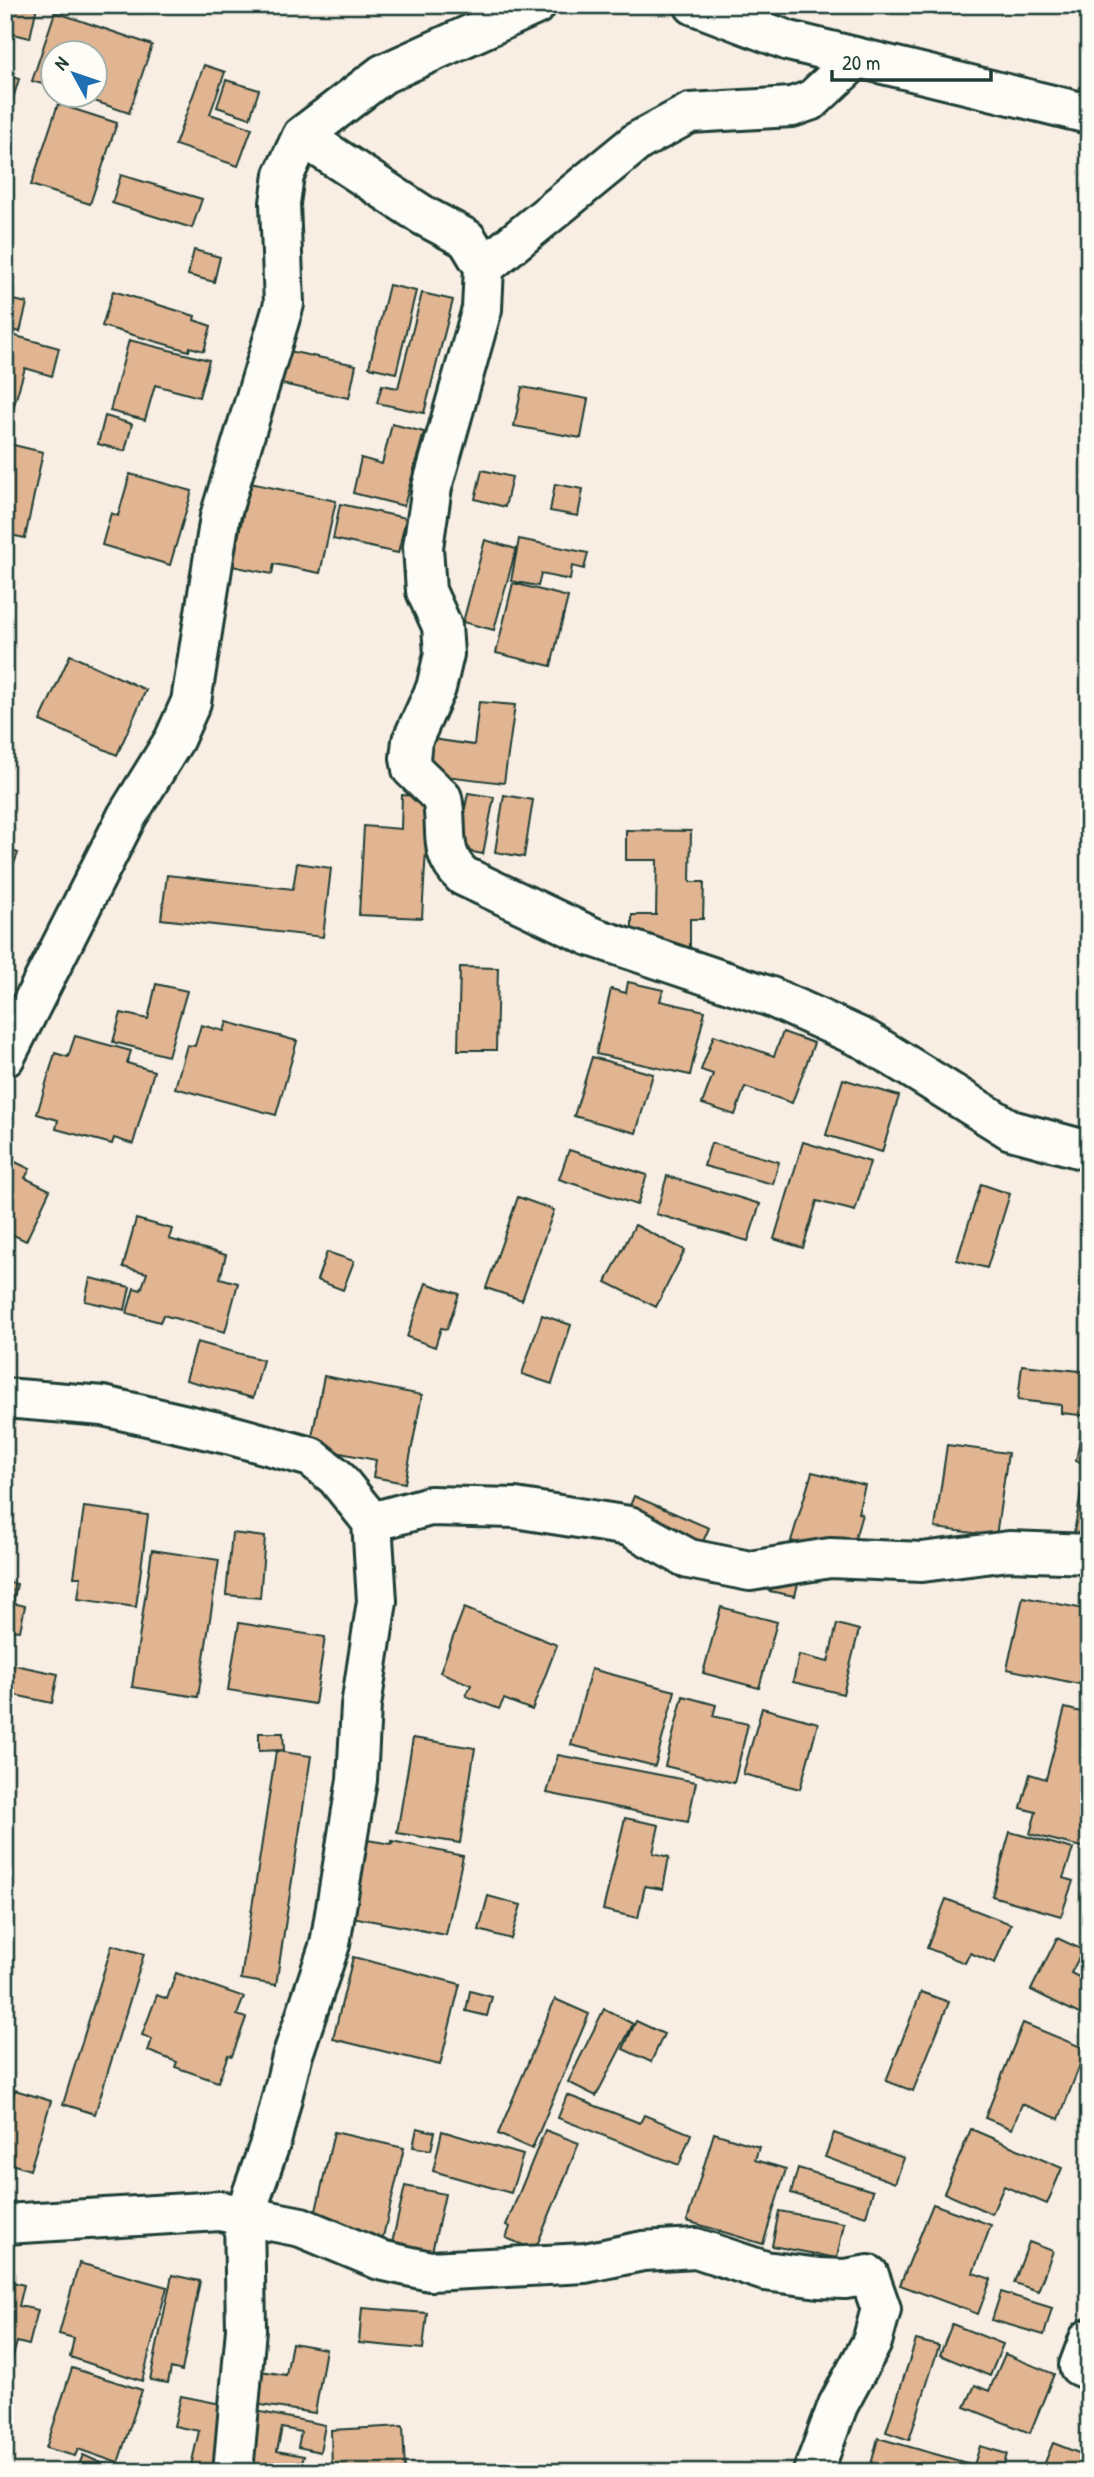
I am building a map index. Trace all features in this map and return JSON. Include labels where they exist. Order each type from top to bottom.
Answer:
[{"type":"street","points":[[5,1057],[127,816],[174,740],[191,702],[220,517],[284,304],[286,288],[279,203],[284,175],[302,136],[383,74],[536,5]]},
{"type":"street","points":[[694,5],[789,41],[1089,114]]},
{"type":"street","points":[[484,267],[638,141],[690,114],[792,107],[811,100],[857,58]]},
{"type":"street","points":[[302,136],[424,216],[467,239],[484,267],[482,309],[432,487],[428,511],[423,547],[426,590],[442,626],[444,654],[436,688],[412,741],[410,758],[412,769],[442,798],[446,854],[450,864],[463,876],[590,936],[771,997],[866,1040],[1011,1130],[1089,1151]]},
{"type":"street","points":[[5,1398],[103,1406],[231,1435],[311,1457],[336,1477],[372,1522],[377,1601],[361,1706],[357,1780],[330,1944],[292,2057],[272,2138],[244,2217],[246,2329],[233,2472]]},
{"type":"street","points":[[372,1522],[430,1506],[515,1508],[629,1526],[689,1559],[750,1571],[830,1558],[922,1562],[1009,1551],[1089,1554]]},
{"type":"street","points":[[5,2224],[220,2211],[301,2227],[380,2260],[430,2271],[585,2263],[643,2251],[695,2248],[765,2271],[832,2278],[869,2275],[881,2309],[872,2342],[838,2405],[813,2472]]},
{"type":"street","points":[[1089,2339],[1079,2366],[1089,2370]]},
{"type":"building","points":[[5,5],[37,6],[30,38],[5,32]]},
{"type":"building","points":[[55,12],[152,45],[129,113],[108,106],[108,38],[46,38]]},
{"type":"building","points":[[38,63],[38,83],[32,81]]},
{"type":"building","points":[[204,65],[225,72],[210,114],[252,128],[238,166],[175,145]]},
{"type":"building","points":[[5,75],[19,79],[5,125]]},
{"type":"building","points":[[226,80],[259,90],[250,118],[217,107]]},
{"type":"building","points":[[57,108],[70,108],[117,123],[90,204],[31,185]]},
{"type":"building","points":[[121,175],[202,199],[192,228],[112,203]]},
{"type":"building","points":[[194,250],[220,257],[214,282],[188,275]]},
{"type":"building","points":[[389,285],[416,291],[396,373],[369,367]]},
{"type":"building","points":[[113,291],[195,316],[194,320],[211,326],[204,351],[190,347],[189,351],[102,326]]},
{"type":"building","points":[[422,293],[453,300],[424,413],[377,403],[382,385],[398,388]]},
{"type":"building","points":[[5,298],[27,303],[20,332],[5,328]]},
{"type":"building","points":[[5,333],[59,348],[52,376],[25,368],[13,409],[5,407]]},
{"type":"building","points":[[129,340],[209,360],[199,397],[155,385],[145,420],[110,411]]},
{"type":"building","points":[[274,348],[356,365],[349,398],[267,381]]},
{"type":"building","points":[[522,387],[588,399],[581,438],[514,426]]},
{"type":"building","points":[[105,416],[132,424],[125,451],[98,444]]},
{"type":"building","points":[[392,424],[424,432],[404,506],[353,493],[361,458],[382,464]]},
{"type":"building","points":[[5,443],[43,452],[25,538],[5,534]]},
{"type":"building","points":[[482,470],[512,477],[505,507],[475,499]]},
{"type":"building","points":[[130,474],[192,491],[170,565],[102,545],[111,513],[118,516]]},
{"type":"building","points":[[250,483],[336,501],[320,573],[274,564],[272,574],[232,566]]},
{"type":"building","points":[[555,484],[583,489],[578,516],[550,511]]},
{"type":"building","points":[[340,504],[406,518],[398,553],[333,539]]},
{"type":"building","points":[[519,539],[588,553],[584,569],[572,566],[570,580],[541,574],[538,586],[511,581]]},
{"type":"building","points":[[485,540],[516,549],[494,630],[463,622]]},
{"type":"building","points":[[513,583],[568,597],[551,666],[496,653]]},
{"type":"building","points":[[70,655],[146,690],[117,755],[40,721]]},
{"type":"building","points":[[479,702],[515,705],[504,783],[420,773],[425,738],[474,745]]},
{"type":"building","points":[[468,793],[494,797],[483,854],[457,849]]},
{"type":"building","points":[[402,795],[429,797],[422,918],[359,915],[364,826],[401,829]]},
{"type":"building","points":[[504,795],[533,800],[524,857],[495,852]]},
{"type":"building","points":[[626,830],[691,831],[690,882],[704,882],[703,919],[690,919],[690,947],[632,947],[632,915],[656,915],[657,860],[626,860]]},
{"type":"building","points":[[5,848],[18,853],[5,887]]},
{"type":"building","points":[[297,863],[331,868],[323,937],[161,919],[167,875],[293,889]]},
{"type":"building","points":[[460,967],[498,968],[496,1050],[458,1050]]},
{"type":"building","points":[[628,982],[663,990],[660,1001],[705,1011],[690,1075],[596,1054],[611,989],[626,993]]},
{"type":"building","points":[[156,984],[187,991],[168,1056],[113,1042],[121,1013],[148,1019]]},
{"type":"building","points":[[227,1022],[297,1041],[276,1115],[175,1088],[187,1045],[195,1046],[201,1025],[224,1031]]},
{"type":"building","points":[[783,1032],[814,1043],[792,1103],[745,1087],[735,1115],[702,1104],[713,1074],[701,1070],[714,1035],[774,1056]]},
{"type":"building","points":[[75,1036],[131,1051],[127,1063],[154,1071],[133,1144],[114,1138],[112,1144],[56,1129],[58,1120],[37,1114],[55,1053],[68,1057]]},
{"type":"building","points":[[592,1057],[653,1074],[636,1133],[574,1116]]},
{"type":"building","points":[[843,1079],[899,1096],[882,1152],[826,1135]]},
{"type":"building","points":[[803,1142],[870,1162],[855,1211],[817,1201],[803,1248],[774,1239]]},
{"type":"building","points":[[711,1143],[779,1162],[773,1184],[704,1166]]},
{"type":"building","points":[[569,1150],[647,1175],[637,1205],[559,1179]]},
{"type":"building","points":[[5,1157],[30,1169],[25,1178],[50,1190],[26,1241],[5,1231]]},
{"type":"building","points":[[667,1176],[760,1204],[748,1241],[656,1214]]},
{"type":"building","points":[[981,1184],[1010,1194],[987,1268],[957,1260]]},
{"type":"building","points":[[518,1197],[554,1210],[522,1300],[486,1288]]},
{"type":"building","points":[[136,1219],[172,1229],[169,1239],[226,1255],[220,1278],[238,1283],[225,1332],[163,1315],[160,1322],[127,1313],[134,1288],[141,1290],[147,1273],[123,1267]]},
{"type":"building","points":[[635,1225],[685,1250],[656,1307],[606,1282]]},
{"type":"building","points":[[327,1252],[354,1261],[343,1290],[317,1280]]},
{"type":"building","points":[[90,1278],[130,1287],[125,1310],[85,1301]]},
{"type":"building","points":[[426,1283],[459,1294],[447,1329],[441,1328],[435,1347],[407,1337]]},
{"type":"building","points":[[542,1315],[571,1325],[552,1384],[522,1374]]},
{"type":"building","points":[[197,1342],[263,1360],[253,1398],[186,1380]]},
{"type":"building","points":[[1022,1365],[1089,1372],[1089,1416],[1061,1413],[1061,1405],[1018,1400]]},
{"type":"building","points":[[324,1376],[422,1395],[405,1483],[373,1477],[376,1460],[310,1447]]},
{"type":"building","points":[[1080,1438],[1089,1440],[1089,1463],[1076,1461]]},
{"type":"building","points":[[947,1445],[1008,1453],[996,1536],[935,1528]]},
{"type":"building","points":[[1085,1471],[1089,1471],[1089,1540],[1073,1538]]},
{"type":"building","points":[[812,1472],[865,1485],[858,1513],[862,1514],[850,1556],[791,1541]]},
{"type":"building","points":[[634,1496],[709,1528],[698,1553],[623,1522]]},
{"type":"building","points":[[84,1507],[148,1515],[136,1607],[78,1599],[81,1577],[74,1577]]},
{"type":"building","points":[[232,1533],[265,1537],[260,1598],[226,1595]]},
{"type":"building","points":[[152,1550],[219,1560],[198,1697],[132,1687]]},
{"type":"building","points":[[775,1570],[800,1575],[795,1596],[769,1591]]},
{"type":"building","points":[[5,1582],[17,1584],[13,1603],[25,1606],[20,1631],[6,1630],[5,1635]]},
{"type":"building","points":[[1023,1597],[1089,1610],[1089,1686],[1007,1669]]},
{"type":"building","points":[[721,1607],[777,1622],[759,1688],[703,1673]]},
{"type":"building","points":[[464,1608],[557,1645],[532,1710],[504,1699],[499,1709],[466,1696],[471,1685],[440,1672]]},
{"type":"building","points":[[239,1623],[325,1637],[315,1704],[228,1690]]},
{"type":"building","points":[[837,1624],[859,1630],[843,1694],[793,1682],[799,1655],[828,1662]]},
{"type":"building","points":[[5,1663],[58,1674],[52,1703],[5,1693]]},
{"type":"building","points":[[591,1669],[675,1691],[655,1766],[571,1745]]},
{"type":"building","points":[[683,1696],[716,1705],[713,1716],[748,1724],[734,1783],[665,1766]]},
{"type":"building","points":[[762,1708],[818,1723],[800,1789],[743,1774]]},
{"type":"building","points":[[1065,1708],[1089,1714],[1089,1849],[1030,1834],[1036,1812],[1021,1808],[1030,1774],[1046,1779]]},
{"type":"building","points":[[259,1733],[283,1733],[284,1750],[259,1751]]},
{"type":"building","points":[[413,1738],[475,1748],[460,1843],[397,1833]]},
{"type":"building","points":[[276,1751],[311,1756],[276,1985],[241,1979]]},
{"type":"building","points":[[558,1755],[696,1782],[688,1822],[547,1793]]},
{"type":"building","points":[[625,1818],[659,1825],[653,1853],[669,1857],[663,1889],[645,1886],[638,1918],[603,1910]]},
{"type":"building","points":[[1010,1832],[1073,1849],[1063,1878],[1073,1881],[1061,1916],[992,1896]]},
{"type":"building","points":[[367,1840],[392,1844],[392,1841],[463,1856],[446,1935],[352,1917]]},
{"type":"building","points":[[488,1896],[521,1905],[511,1939],[479,1930]]},
{"type":"building","points":[[946,1899],[1011,1924],[995,1963],[970,1953],[965,1963],[927,1948]]},
{"type":"building","points":[[1057,1938],[1083,1950],[1071,1973],[1089,1982],[1089,2010],[1085,2017],[1031,1990]]},
{"type":"building","points":[[112,1945],[144,1954],[95,2114],[63,2104]]},
{"type":"building","points":[[353,1957],[460,1984],[440,2065],[333,2039]]},
{"type":"building","points":[[176,1973],[244,1997],[237,2015],[246,2018],[232,2056],[228,2055],[218,2082],[175,2067],[177,2062],[148,2051],[152,2039],[142,2035],[157,1995],[167,1999]]},
{"type":"building","points":[[470,1991],[492,1997],[487,2016],[466,2011]]},
{"type":"building","points":[[921,1992],[949,2002],[913,2091],[886,2081]]},
{"type":"building","points":[[555,1999],[589,2014],[532,2149],[498,2134]]},
{"type":"building","points":[[604,2009],[633,2024],[596,2096],[568,2082]]},
{"type":"building","points":[[636,2021],[664,2034],[651,2062],[623,2049]]},
{"type":"building","points":[[1023,2023],[1086,2049],[1059,2119],[1022,2104],[1012,2129],[985,2118]]},
{"type":"building","points":[[15,2090],[51,2101],[30,2170],[5,2162],[5,2122]]},
{"type":"building","points":[[567,2095],[640,2123],[644,2115],[691,2134],[679,2165],[558,2118]]},
{"type":"building","points":[[417,2128],[435,2132],[431,2150],[413,2147]]},
{"type":"building","points":[[971,2129],[1062,2168],[1047,2204],[1004,2186],[992,2214],[944,2193]]},
{"type":"building","points":[[545,2130],[579,2143],[535,2250],[506,2238],[510,2227],[506,2225]]},
{"type":"building","points":[[442,2131],[523,2155],[511,2193],[433,2171]]},
{"type":"building","points":[[334,2132],[404,2148],[381,2245],[313,2224]]},
{"type":"building","points":[[714,2133],[759,2147],[755,2160],[786,2169],[763,2244],[687,2221]]},
{"type":"building","points":[[834,2133],[904,2158],[895,2183],[825,2157]]},
{"type":"building","points":[[798,2168],[873,2191],[866,2216],[791,2193]]},
{"type":"building","points":[[405,2186],[445,2194],[430,2261],[390,2252]]},
{"type":"building","points":[[933,2204],[991,2225],[973,2273],[991,2279],[978,2314],[900,2285]]},
{"type":"building","points":[[779,2211],[844,2223],[837,2258],[772,2246]]},
{"type":"building","points":[[1029,2242],[1053,2251],[1038,2291],[1014,2283]]},
{"type":"building","points":[[79,2263],[167,2287],[142,2381],[70,2357],[74,2338],[59,2334]]},
{"type":"building","points":[[172,2275],[200,2281],[182,2371],[171,2368],[168,2383],[150,2380]]},
{"type":"building","points":[[5,2280],[24,2285],[19,2306],[38,2310],[29,2345],[17,2342],[9,2371],[5,2370]]},
{"type":"building","points":[[1001,2292],[1052,2308],[1044,2335],[992,2320]]},
{"type":"building","points":[[362,2308],[427,2313],[423,2349],[359,2343]]},
{"type":"building","points":[[952,2324],[1003,2344],[990,2376],[940,2355]]},
{"type":"building","points":[[916,2340],[939,2346],[909,2440],[886,2432]]},
{"type":"building","points":[[292,2343],[326,2349],[315,2413],[254,2404],[260,2371],[286,2375]]},
{"type":"building","points":[[1005,2354],[1054,2374],[1030,2433],[965,2407],[975,2385],[989,2391]]},
{"type":"building","points":[[72,2368],[142,2390],[118,2463],[78,2449],[75,2456],[46,2448]]},
{"type":"building","points":[[5,2396],[14,2398],[5,2428]]},
{"type":"building","points":[[181,2396],[236,2407],[221,2472],[181,2472],[182,2468],[190,2470],[199,2431],[174,2426]]},
{"type":"building","points":[[251,2410],[325,2425],[320,2452],[298,2447],[301,2432],[282,2428],[277,2451],[304,2456],[300,2469],[314,2472],[239,2472]]},
{"type":"building","points":[[403,2426],[405,2472],[332,2472],[331,2430]]},
{"type":"building","points":[[878,2438],[974,2465],[980,2446],[1007,2454],[1002,2472],[869,2472]]},
{"type":"building","points":[[1053,2443],[1089,2457],[1089,2472],[1041,2472]]},
{"type":"building","points":[[83,2455],[115,2469],[114,2472],[76,2472]]}]
